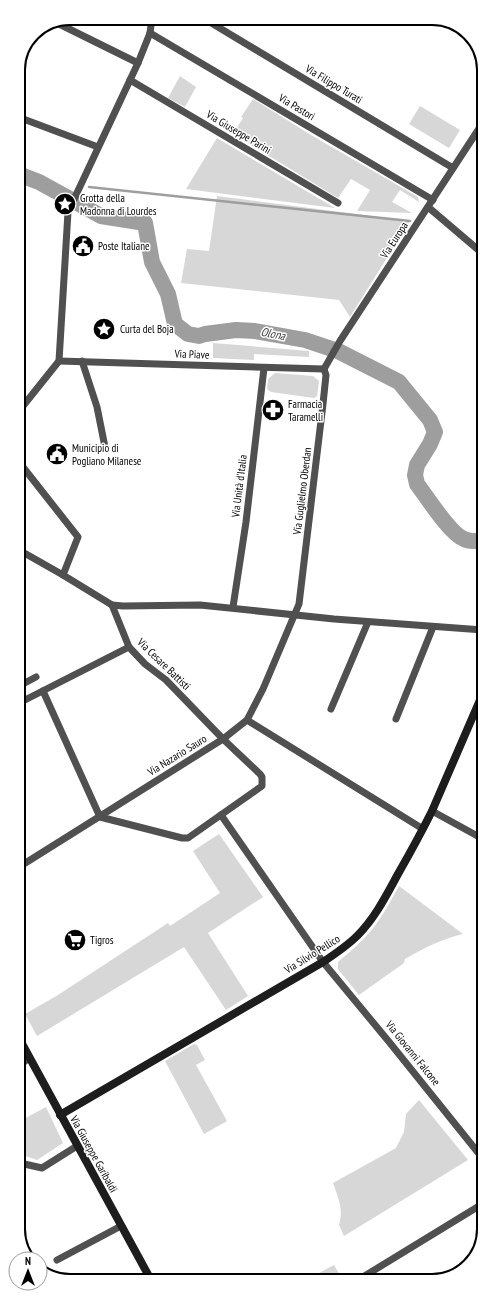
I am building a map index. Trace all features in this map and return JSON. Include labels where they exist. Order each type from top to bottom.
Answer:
[{"type":"street","points":[[25,403],[59,360],[68,212],[138,63],[150,33],[151,25]]},
{"type":"street","name":"Via Filippo Turati","points":[[215,25],[454,168]]},
{"type":"street","points":[[63,26],[138,63]]},
{"type":"street","name":"Via Pastori","points":[[150,33],[433,200]]},
{"type":"street","name":"Via Giuseppe Parini","points":[[130,80],[338,203]]},
{"type":"street","points":[[25,120],[98,148]]},
{"type":"street","name":"Via Europa","points":[[324,369],[477,132]]},
{"type":"street","points":[[428,207],[477,250]]},
{"type":"street","name":"Via Piave","points":[[59,360],[324,369]]},
{"type":"street","points":[[82,361],[97,408],[106,447]]},
{"type":"street","name":"Via Unità d'Italia","points":[[233,607],[246,522],[264,368]]},
{"type":"street","name":"Via Guglielmo Oberdan","points":[[294,616],[299,604],[305,562],[326,375],[324,369]]},
{"type":"street","points":[[25,470],[78,537],[63,575]]},
{"type":"street","points":[[25,553],[112,604],[123,606],[200,604],[233,607],[294,616],[477,630]]},
{"type":"street","name":"Via Cesare Battisti","points":[[112,604],[129,647],[145,664],[166,680],[262,777],[263,782],[258,790],[222,815]]},
{"type":"street","name":"Via Nazario Sauro","points":[[25,862],[223,739],[246,720],[263,690],[294,616]]},
{"type":"street","points":[[331,709],[368,622]]},
{"type":"street","points":[[396,719],[433,627]]},
{"type":"street","points":[[25,700],[129,647]]},
{"type":"street","points":[[25,683],[36,677]]},
{"type":"street","points":[[43,691],[100,817],[185,838],[191,836],[222,815]]},
{"type":"street","name":"Via Silvio Pellico","points":[[60,1115],[323,962],[348,945],[367,925],[383,902],[423,829],[432,812],[477,707]]},
{"type":"street","points":[[246,720],[423,829]]},
{"type":"street","points":[[432,812],[477,836]]},
{"type":"street","name":"Via Giovanni Falcone","points":[[222,815],[323,962],[477,1151]]},
{"type":"street","name":"Via Giuseppe Garibaldi","points":[[25,1050],[147,1274]]},
{"type":"street","points":[[25,1061],[29,1058]]},
{"type":"street","points":[[25,1165],[42,1168],[77,1146]]},
{"type":"street","points":[[368,1274],[477,1207]]},
{"type":"street","points":[[57,1260],[121,1226]]},
{"type":"shaded area","points":[[180,76],[196,87],[185,107],[168,98]]},
{"type":"shaded area","points":[[253,99],[311,135],[418,197],[419,202],[400,190],[392,202],[412,213],[357,211],[370,190],[351,179],[338,198],[233,134],[243,118],[241,117]]},
{"type":"shaded area","points":[[420,106],[460,130],[449,148],[409,124]]},
{"type":"shaded area","points":[[217,138],[335,208],[186,189]]},
{"type":"shaded area","points":[[217,196],[410,221],[350,317],[339,300],[181,283],[187,249],[209,251]]},
{"type":"shaded area","points":[[213,343],[309,351],[309,357],[254,354],[254,360],[213,358]]},
{"type":"shaded area","points":[[275,373],[313,376],[319,381],[317,396],[314,398],[271,392],[267,389],[268,379]]},
{"type":"shaded area","points":[[219,834],[263,897],[208,933],[248,996],[226,1010],[184,947],[37,1036],[25,1014],[58,995],[168,923],[170,926],[220,893],[193,851]]},
{"type":"shaded area","points":[[399,886],[463,934],[433,944],[405,959],[404,963],[359,995],[338,969],[338,962],[362,941],[374,927]]},
{"type":"shaded area","points":[[194,1044],[197,1045],[205,1060],[196,1065],[227,1121],[204,1134],[165,1061]]},
{"type":"shaded area","points":[[419,1100],[468,1160],[344,1236],[339,1225],[341,1209],[333,1183],[396,1148],[404,1132],[406,1114]]},
{"type":"shaded area","points":[[46,1107],[63,1143],[37,1160],[25,1156],[25,1118]]},
{"type":"shaded area","points":[[334,1265],[339,1274],[317,1274]]},
{"type":"waterway","name":"Olona","points":[[25,177],[39,182],[101,216],[145,223],[152,262],[168,294],[175,324],[188,334],[199,336],[236,330],[255,331],[305,340],[338,351],[399,382],[430,420],[435,432],[430,444],[417,465],[415,475],[417,484],[446,523],[458,536],[469,541],[477,541]]},
{"type":"waterway","points":[[89,187],[410,221]]},
{"type":"place","name":"Grotta della Madonna di Lourdes","points":[[65,204]]},
{"type":"place","name":"Poste Italiane","points":[[83,246]]},
{"type":"place","name":"Curta del Boja","points":[[104,329]]},
{"type":"place","name":"Farmacia Taramelli","points":[[273,410]]},
{"type":"place","name":"Municipio di Pogliano Milanese","points":[[57,454]]},
{"type":"place","name":"Tigros","points":[[75,940]]}]
